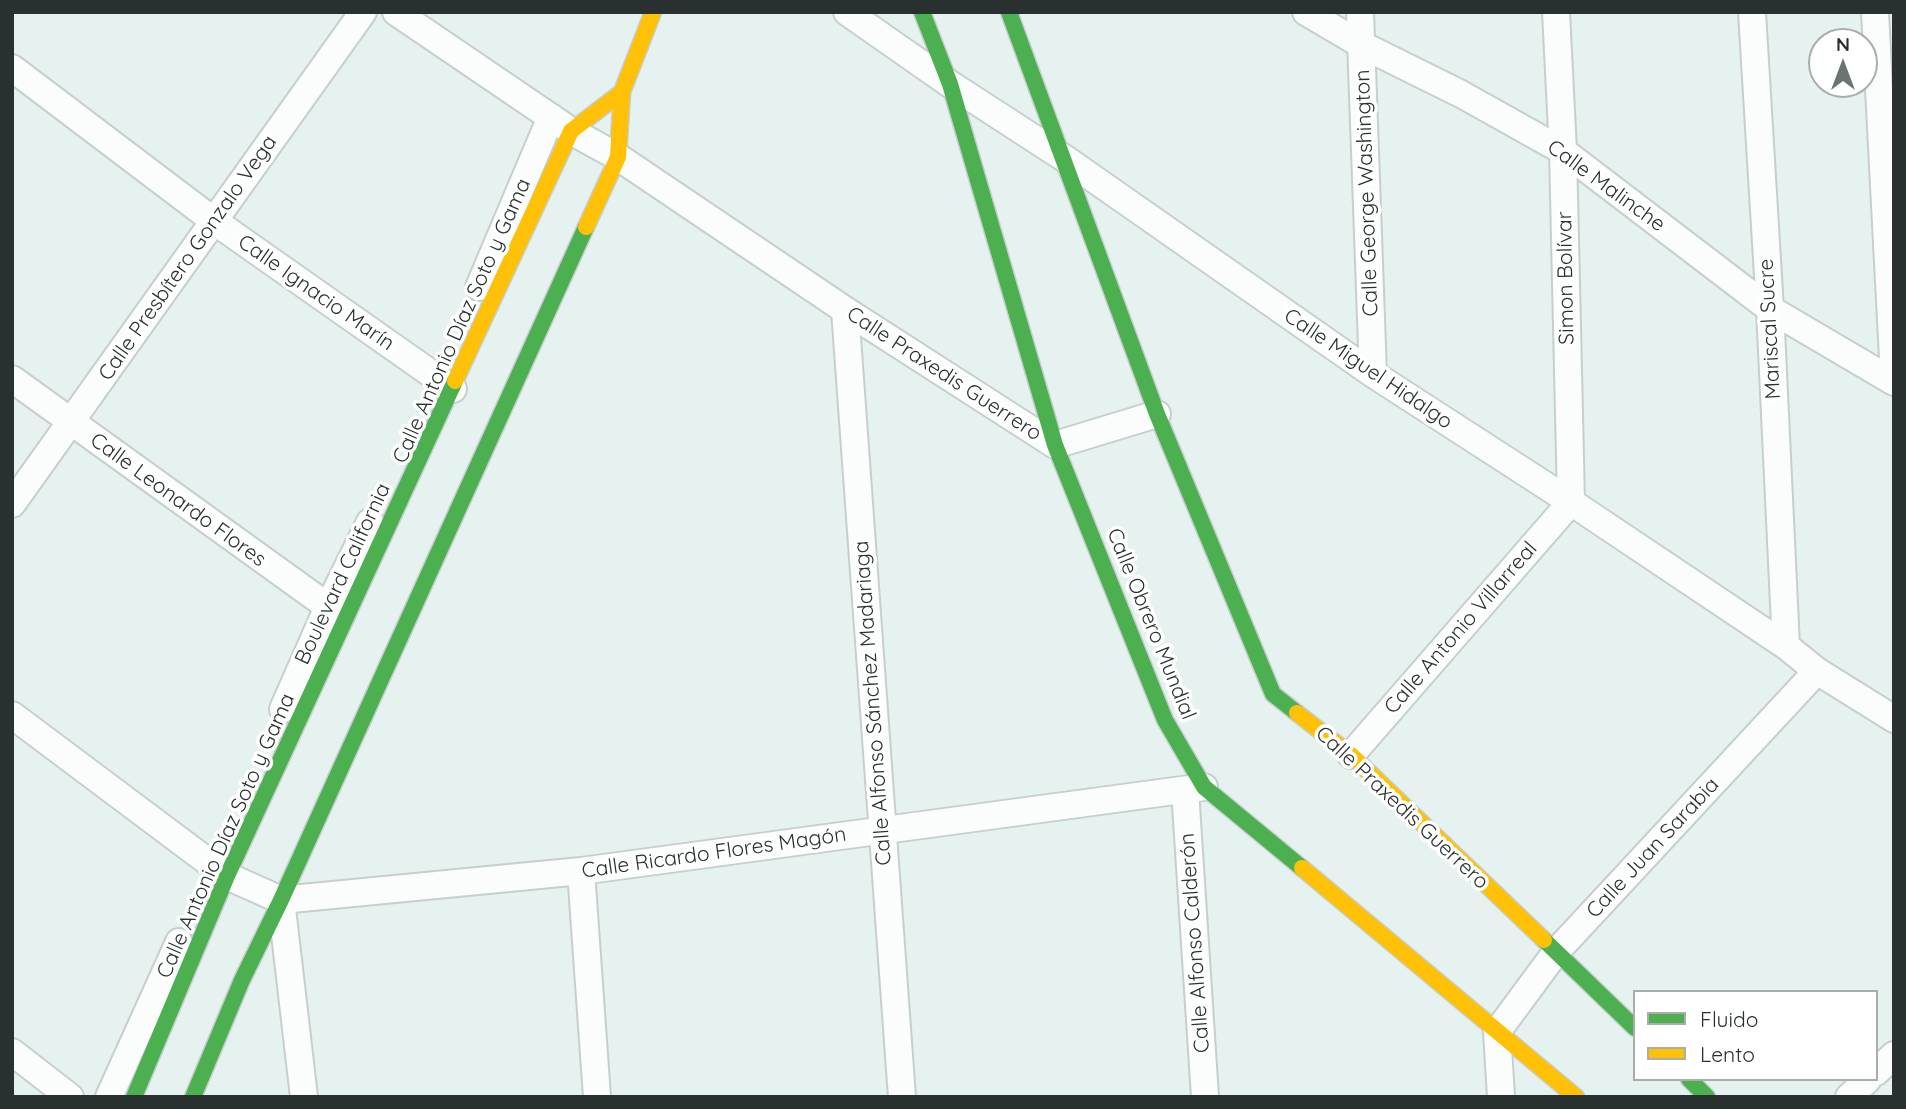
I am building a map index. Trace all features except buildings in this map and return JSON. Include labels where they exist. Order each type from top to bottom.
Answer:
[{"type":"street","name":"Calle Presbítero Gonzalo Vega","points":[[12,504],[363,12]]},
{"type":"street","name":"Calle Praxedis Guerrero","points":[[396,12],[561,124],[618,157],[845,310],[1055,446],[1157,414],[1273,694],[1350,755],[1633,1026]]},
{"type":"street","points":[[193,1097],[242,981],[618,157],[622,92],[653,12]]},
{"type":"street","name":"Calle Miguel Hidalgo","points":[[847,12],[1063,158],[1373,374],[1571,502],[1786,646],[1817,671],[1894,719]]},
{"type":"street","name":"Calle Obrero Mundial","points":[[922,12],[950,84],[1055,446],[1195,789],[1576,1097]]},
{"type":"street","points":[[1009,12],[1157,414]]},
{"type":"street","name":"Calle Malinche","points":[[1306,12],[1362,45],[1461,94],[1563,151],[1770,309],[1894,379]]},
{"type":"street","name":"Calle George Washington","points":[[1360,12],[1373,374]]},
{"type":"street","name":"Simon Bolívar","points":[[1556,12],[1563,151],[1571,502]]},
{"type":"street","name":"Mariscal Sucre","points":[[1752,12],[1786,646]]},
{"type":"street","points":[[1875,12],[1894,379]]},
{"type":"street","name":"Calle Ignacio Marín","points":[[12,68],[214,222],[447,384]]},
{"type":"street","points":[[561,124],[622,92]]},
{"type":"street","name":"Calle Antonio Díaz Soto y Gama","points":[[109,1097],[221,871],[337,613],[447,384],[561,124]]},
{"type":"street","name":"Calle Alfonso Sánchez Madariaga","points":[[845,310],[902,1097]]},
{"type":"street","name":"Calle Leonardo Flores","points":[[12,379],[337,613]]},
{"type":"street","name":"Calle Antonio Villarreal","points":[[1350,755],[1571,502]]},
{"type":"street","name":"Calle Juan Sarabia","points":[[1497,1032],[1556,952],[1817,671]]},
{"type":"street","name":"Calle Ricardo Flores Magón","points":[[12,715],[221,871],[281,900],[581,871],[1195,789]]},
{"type":"street","name":"Calle Alfonso Calderón","points":[[1195,789],[1205,1097]]},
{"type":"street","points":[[134,1097],[221,871]]},
{"type":"street","points":[[581,871],[597,1097]]},
{"type":"street","points":[[281,900],[304,1097]]},
{"type":"street","points":[[1497,1032],[1500,1097]]},
{"type":"street","points":[[12,1052],[70,1097]]},
{"type":"street","points":[[1878,1070],[1894,1055]]},
{"type":"street","points":[[1691,1081],[1707,1097]]},
{"type":"street","points":[[1849,1097],[1866,1081]]},
{"type":"traffic: fast","points":[[922,12],[950,84],[1055,445],[1165,720],[1204,787],[1302,868]]},
{"type":"traffic: fast","points":[[1009,12],[1157,414],[1273,694],[1297,713]]},
{"type":"traffic: fast","points":[[193,1097],[242,980],[281,900],[586,227]]},
{"type":"traffic: fast","points":[[134,1097],[227,876],[455,381]]},
{"type":"traffic: fast","points":[[1544,940],[1633,1026]]},
{"type":"traffic: fast","points":[[1691,1081],[1707,1097]]},
{"type":"traffic: slow","points":[[586,227],[618,157],[622,92],[653,12]]},
{"type":"traffic: slow","points":[[455,381],[571,131],[622,92]]},
{"type":"traffic: slow","points":[[1297,713],[1351,755],[1544,940]]},
{"type":"traffic: slow","points":[[1302,868],[1576,1097]]}]
